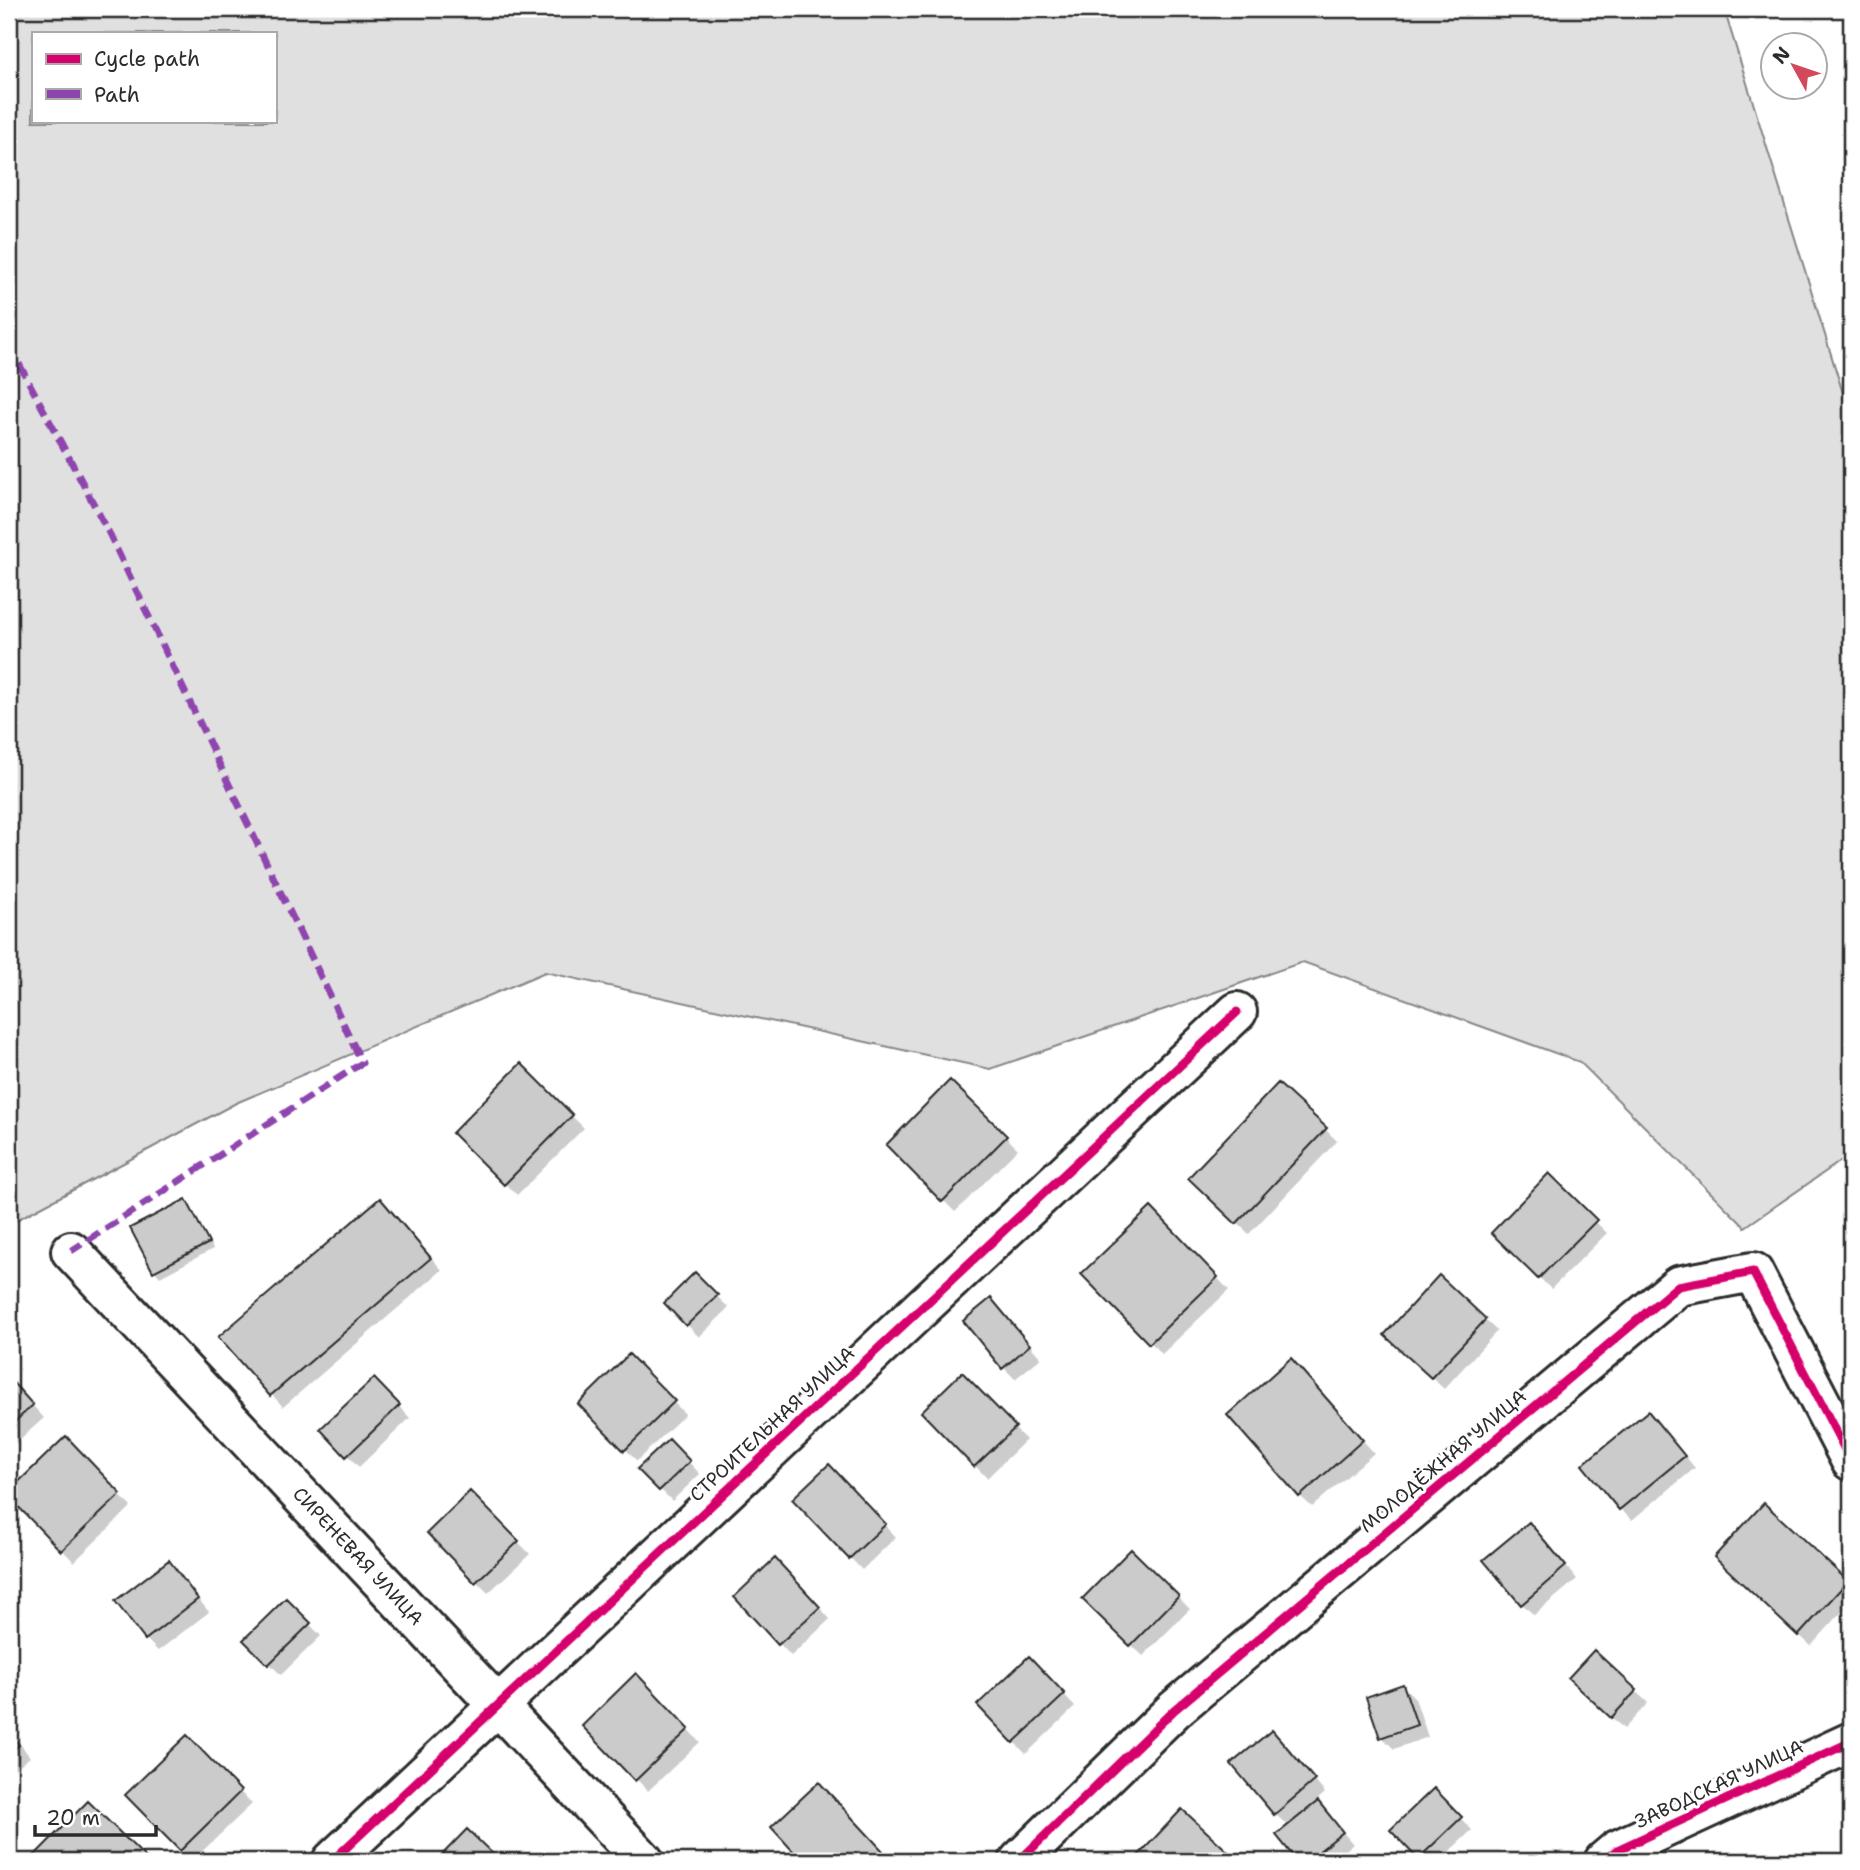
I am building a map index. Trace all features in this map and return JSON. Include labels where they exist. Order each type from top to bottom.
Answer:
[{"type":"street","name":"СТРОИТЕЛЬНАЯ УЛИЦА","points":[[332,1861],[1237,1012]]},
{"type":"street","name":"СИРЕНЕВАЯ УЛИЦА","points":[[71,1251],[643,1861]]},
{"type":"street","name":"МОЛОДЁЖНАЯ УЛИЦА","points":[[1019,1861],[1174,1710],[1678,1286],[1753,1272],[1851,1461]]},
{"type":"street","name":"ЗАВОДСКАЯ УЛИЦА","points":[[1604,1861],[1617,1850],[1851,1742]]},
{"type":"shaded area","points":[[9,9],[1724,9],[1851,419],[1851,1154],[1745,1227],[1580,1062],[1303,962],[990,1069],[545,972],[236,1103],[9,1224]]},
{"type":"building","points":[[521,1063],[573,1115],[504,1185],[452,1133]]},
{"type":"building","points":[[950,1080],[1007,1136],[942,1202],[886,1145]]},
{"type":"building","points":[[1278,1083],[1327,1128],[1236,1224],[1188,1178]]},
{"type":"building","points":[[1549,1173],[1597,1220],[1538,1279],[1491,1233]]},
{"type":"building","points":[[380,1198],[431,1258],[270,1396],[218,1337]]},
{"type":"building","points":[[186,1199],[209,1243],[153,1272],[130,1228]]},
{"type":"building","points":[[1151,1207],[1218,1277],[1149,1344],[1081,1274]]},
{"type":"building","points":[[695,1272],[718,1295],[686,1326],[664,1303]]},
{"type":"building","points":[[1439,1275],[1486,1319],[1431,1378],[1384,1335]]},
{"type":"building","points":[[991,1298],[1030,1345],[1002,1369],[963,1321]]},
{"type":"building","points":[[629,1354],[675,1401],[624,1451],[578,1404]]},
{"type":"building","points":[[1291,1358],[1363,1440],[1299,1497],[1227,1415]]},
{"type":"building","points":[[962,1372],[1016,1427],[974,1467],[921,1412]]},
{"type":"building","points":[[9,1378],[33,1405],[9,1427]]},
{"type":"building","points":[[374,1378],[400,1405],[346,1457],[320,1429]]},
{"type":"building","points":[[1648,1411],[1685,1456],[1619,1510],[1582,1465]]},
{"type":"building","points":[[66,1436],[121,1494],[61,1551],[9,1497],[9,1491]]},
{"type":"building","points":[[669,1439],[690,1461],[659,1491],[637,1469]]},
{"type":"building","points":[[829,1464],[886,1524],[849,1559],[792,1499]]},
{"type":"building","points":[[470,1491],[519,1541],[475,1583],[427,1533]]},
{"type":"building","points":[[1764,1503],[1848,1581],[1798,1636],[1714,1557]]},
{"type":"building","points":[[1529,1522],[1566,1566],[1521,1605],[1483,1560]]},
{"type":"building","points":[[1131,1549],[1179,1596],[1130,1646],[1082,1599]]},
{"type":"building","points":[[775,1558],[820,1607],[778,1645],[734,1597]]},
{"type":"building","points":[[169,1560],[198,1599],[145,1640],[115,1601]]},
{"type":"building","points":[[286,1598],[311,1623],[268,1665],[243,1640]]},
{"type":"building","points":[[1594,1650],[1637,1690],[1611,1718],[1568,1678]]},
{"type":"building","points":[[1029,1656],[1065,1694],[1013,1743],[977,1705]]},
{"type":"building","points":[[636,1673],[689,1729],[635,1781],[582,1726]]},
{"type":"building","points":[[1403,1684],[1417,1725],[1380,1738],[1366,1697]]},
{"type":"building","points":[[1272,1730],[1315,1780],[1274,1815],[1231,1764]]},
{"type":"building","points":[[9,1731],[19,1745],[9,1752]]},
{"type":"building","points":[[187,1735],[241,1791],[180,1851],[125,1795]]},
{"type":"building","points":[[819,1782],[883,1851],[872,1861],[802,1861],[771,1827]]},
{"type":"building","points":[[1434,1788],[1462,1817],[1418,1859],[1390,1830]]},
{"type":"building","points":[[88,1801],[149,1861],[29,1861]]},
{"type":"building","points":[[1318,1801],[1343,1832],[1307,1861],[1297,1861],[1276,1835]]},
{"type":"building","points":[[1182,1809],[1236,1859],[1133,1861]]},
{"type":"building","points":[[467,1829],[500,1861],[436,1861]]},
{"type":"marked path","points":[[9,345],[107,529],[362,1063],[71,1251]]},
{"type":"cycle path","points":[[332,1861],[1237,1012]]},
{"type":"cycle path","points":[[1019,1861],[1174,1710],[1678,1286],[1753,1272],[1851,1461]]},
{"type":"cycle path","points":[[1604,1861],[1617,1850],[1851,1742]]}]
